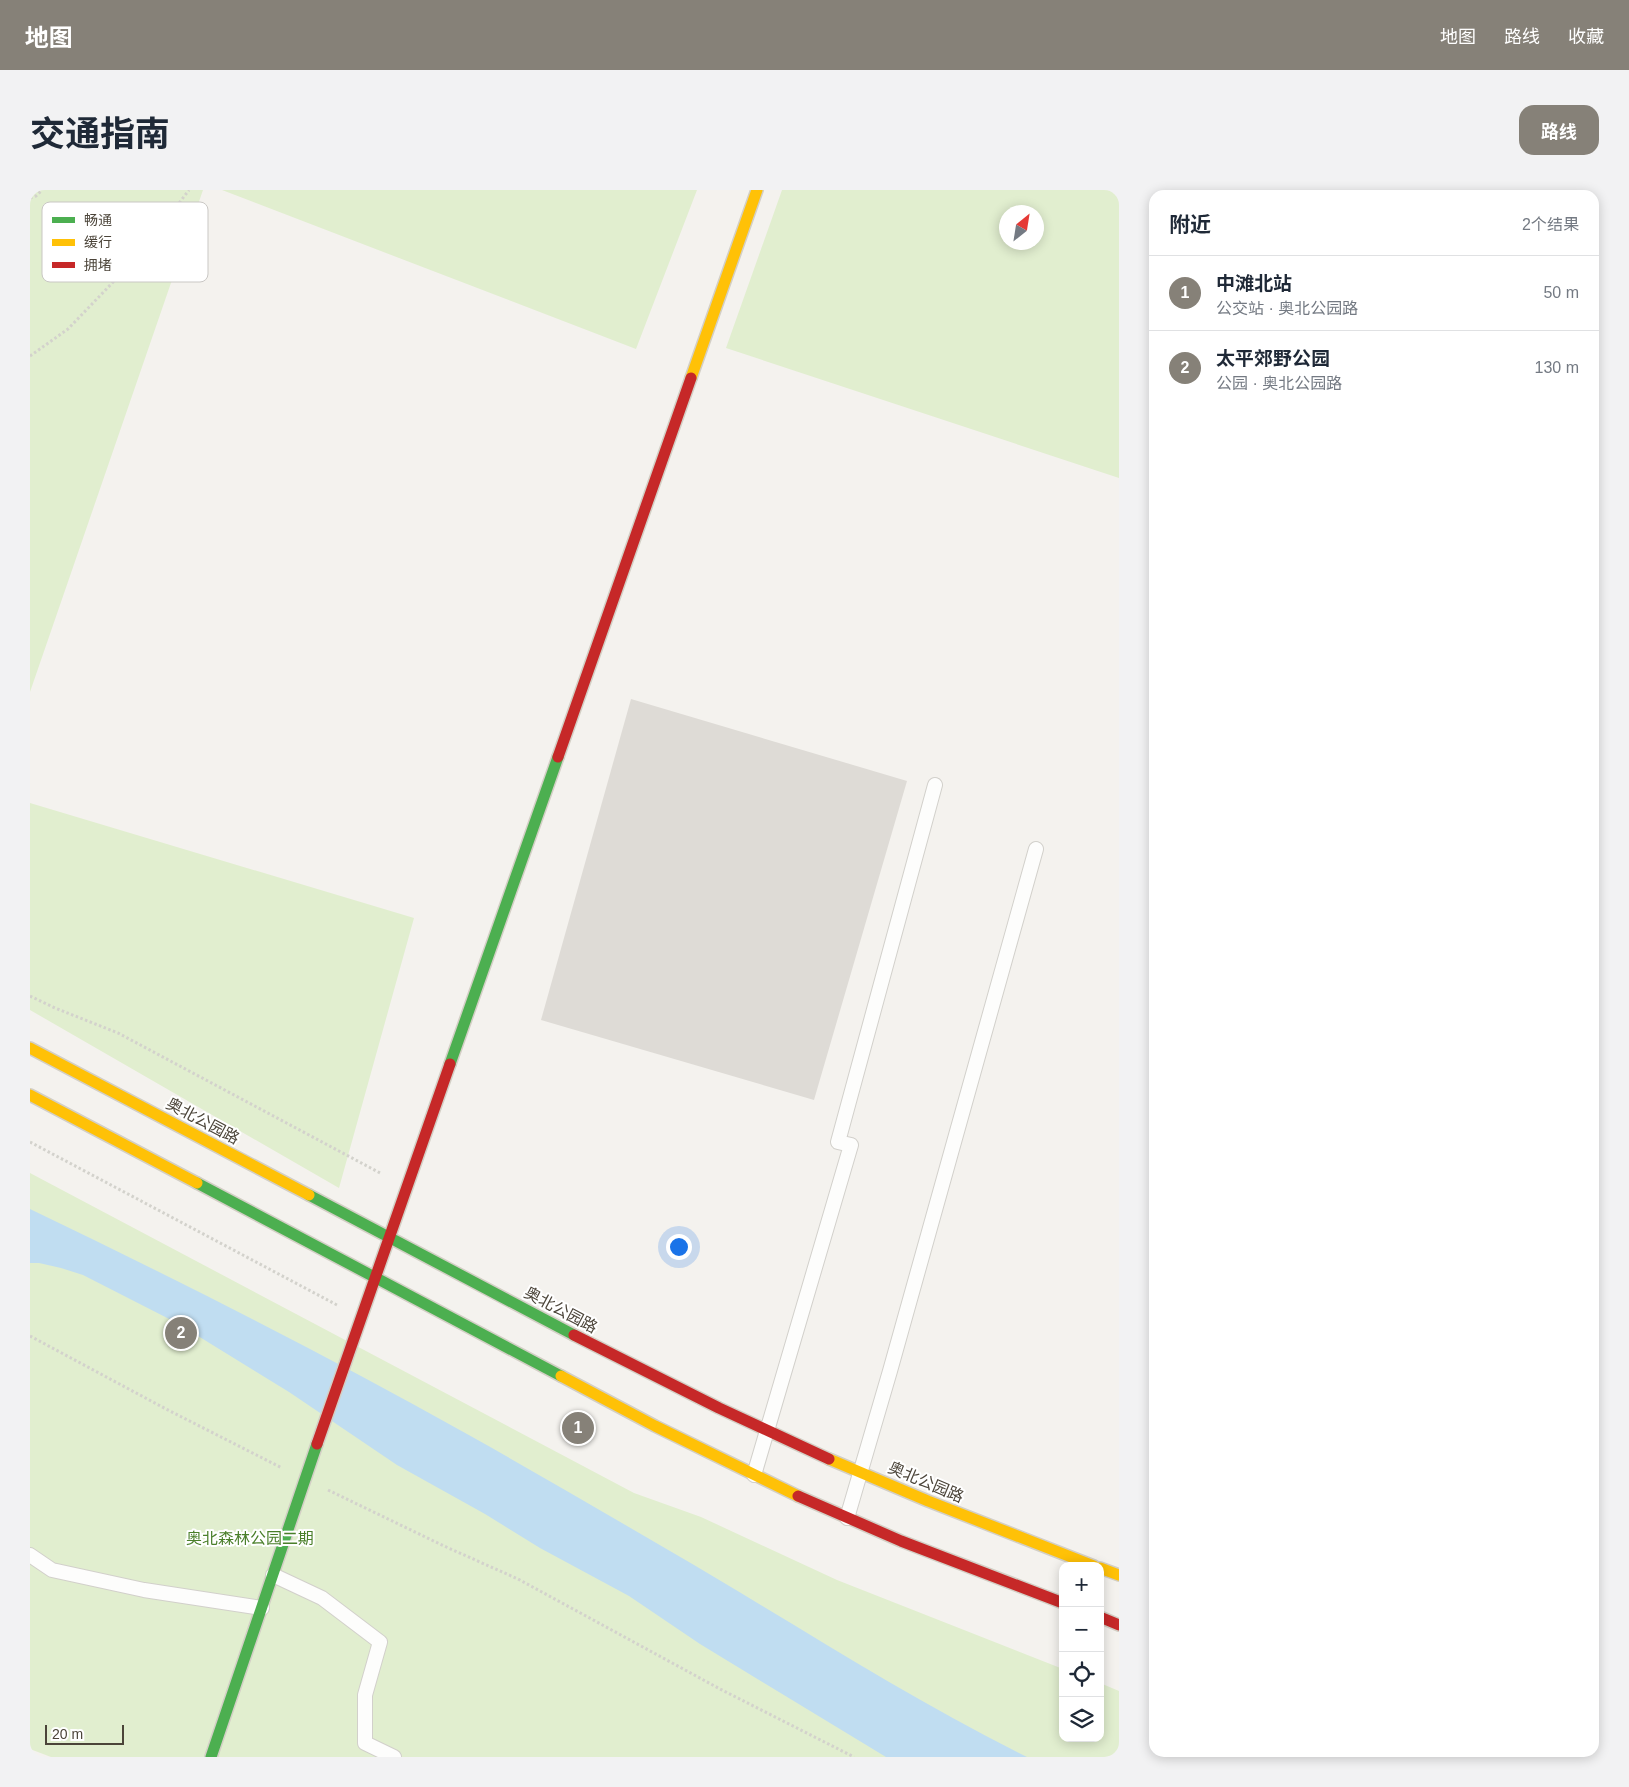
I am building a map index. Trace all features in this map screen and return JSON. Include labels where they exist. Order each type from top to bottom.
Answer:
[{"type":"main road","points":[[211,1757],[347,1356],[757,190]]},
{"type":"main road","name":"奥北公园路","points":[[30,1048],[579,1338],[767,1431],[956,1512],[1084,1562]]},
{"type":"main road","points":[[30,1096],[655,1426],[754,1475],[847,1518],[938,1556],[1059,1601]]},
{"type":"main road","points":[[1104,1569],[1119,1575]]},
{"type":"main road","points":[[1104,1618],[1119,1624]]},
{"type":"lane","points":[[754,1475],[851,1145],[838,1142],[935,785]]},
{"type":"lane","points":[[847,1518],[1036,849]]},
{"type":"lane","points":[[30,1556],[52,1570],[144,1590],[262,1608]]},
{"type":"lane","points":[[273,1575],[322,1598],[380,1642],[365,1695],[365,1742],[394,1757]]},
{"type":"path","points":[[30,198],[36,196],[42,190]]},
{"type":"path","points":[[180,202],[189,190]]},
{"type":"path","points":[[30,356],[68,329],[113,282]]},
{"type":"path","points":[[30,996],[118,1033],[381,1173],[406,1189]]},
{"type":"path","points":[[30,1142],[361,1318]]},
{"type":"path","points":[[30,1336],[166,1409],[306,1480],[518,1579],[720,1689],[854,1757]]},
{"type":"green space","points":[[30,190],[203,190],[199,202],[42,202],[42,282],[171,282],[30,692]]},
{"type":"green space","points":[[222,190],[697,190],[636,349]]},
{"type":"green space","points":[[782,190],[1119,190],[1119,478],[726,348]]},
{"type":"green space","points":[[30,803],[414,918],[339,1188],[30,1010]]},
{"type":"green space","name":"奥北森林公园二期","points":[[30,1173],[634,1493],[701,1517],[837,1580],[1059,1667],[1059,1742],[1104,1742],[1104,1685],[1119,1691],[1119,1757],[51,1757],[30,1749]]},
{"type":"water","points":[[30,1209],[250,1318],[413,1404],[670,1551],[936,1709],[1027,1757],[886,1757],[700,1644],[629,1596],[540,1548],[485,1514],[397,1465],[289,1392],[177,1323],[83,1275],[39,1263],[30,1263]]},
{"type":"building","points":[[631,699],[907,781],[814,1100],[541,1020]]},
{"type":"traffic: fast","points":[[450,1064],[558,757]]},
{"type":"traffic: fast","points":[[197,1183],[561,1376]]},
{"type":"traffic: fast","points":[[309,1195],[574,1335]]},
{"type":"traffic: fast","points":[[211,1757],[317,1444]]},
{"type":"traffic: slow","points":[[691,378],[757,190]]},
{"type":"traffic: slow","points":[[30,1048],[309,1195]]},
{"type":"traffic: slow","points":[[30,1095],[197,1183]]},
{"type":"traffic: slow","points":[[561,1376],[655,1426],[798,1496]]},
{"type":"traffic: slow","points":[[829,1459],[928,1501],[1084,1562]]},
{"type":"traffic: slow","points":[[1104,1569],[1119,1575]]},
{"type":"traffic: jam","points":[[558,757],[691,378]]},
{"type":"traffic: jam","points":[[317,1444],[450,1064]]},
{"type":"traffic: jam","points":[[574,1335],[719,1408],[829,1459]]},
{"type":"traffic: jam","points":[[798,1496],[901,1541],[1059,1601]]},
{"type":"traffic: jam","points":[[1104,1619],[1119,1625]]},
{"type":"place","name":"太平郊野公园","points":[[181,1333]]},
{"type":"place","name":"中滩北站","points":[[578,1428]]}]
